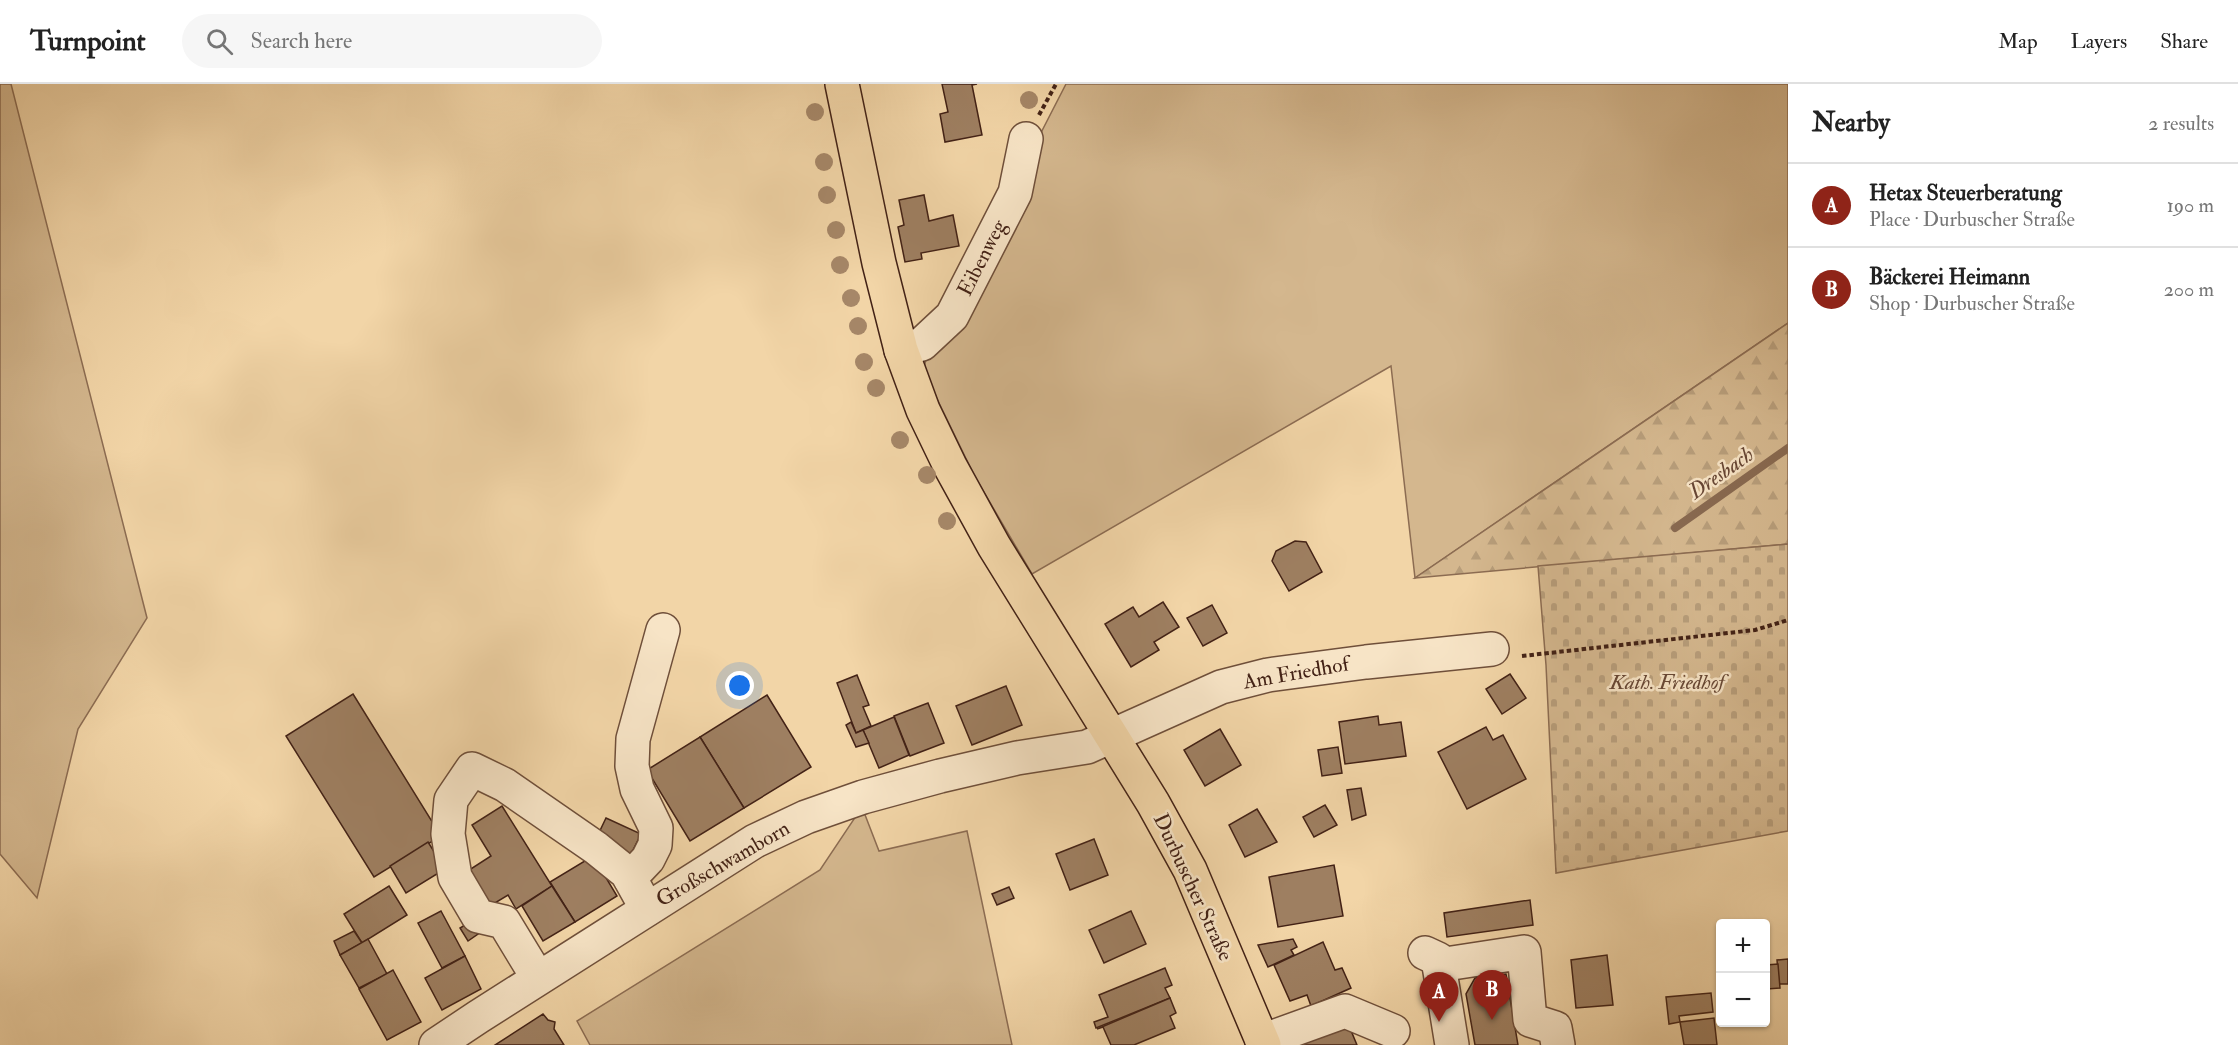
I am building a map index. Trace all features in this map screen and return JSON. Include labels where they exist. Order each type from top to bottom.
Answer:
[{"type":"main road","name":"Durbuscher Straße","points":[[842,84],[879,263],[901,350],[923,410],[950,466],[994,546],[1153,803],[1190,870],[1263,1043]]},
{"type":"street","name":"Eibenweg","points":[[901,350],[922,344],[952,316],[1015,194],[1026,139]]},
{"type":"street","points":[[630,878],[648,859],[655,845],[656,828],[637,789],[632,766],[633,739],[663,630]]},
{"type":"street","name":"Am Friedhof","points":[[1110,735],[1221,687],[1268,675],[1492,649]]},
{"type":"street","name":"Großschwamborn","points":[[436,1045],[755,841],[806,817],[863,797],[940,776],[1017,758],[1087,747],[1110,735]]},
{"type":"street","points":[[538,978],[504,922],[478,916],[455,877],[448,834],[451,800],[472,769],[514,792],[596,848],[627,873],[647,909]]},
{"type":"street","points":[[1439,960],[1524,952],[1530,1020],[1555,1028],[1558,1045]]},
{"type":"street","points":[[1439,960],[1452,1045]]},
{"type":"street","points":[[1439,960],[1467,1045]]},
{"type":"street","points":[[1263,1043],[1345,1011],[1393,1031]]},
{"type":"path","points":[[1492,649],[1511,657],[1555,653],[1755,630],[1788,620]]},
{"type":"green space","points":[[0,84],[11,84],[147,618],[78,729],[37,898],[0,854]]},
{"type":"green space","points":[[1066,84],[1788,84],[1788,323],[1415,578],[1391,366],[1032,574],[975,477],[923,370],[928,353]]},
{"type":"green space","points":[[1788,323],[1788,544],[1415,578]]},
{"type":"green space","name":"Kath. Friedhof","points":[[1788,544],[1788,831],[1556,873],[1546,665],[1538,566]]},
{"type":"green space","points":[[862,807],[879,851],[967,831],[1012,1045],[590,1045],[577,1021],[820,870]]},
{"type":"building","points":[[942,84],[977,84],[972,85],[982,135],[945,142],[940,114],[948,112]]},
{"type":"building","points":[[924,195],[929,221],[953,215],[959,246],[921,253],[922,259],[905,262],[898,227],[904,225],[899,200]]},
{"type":"building","points":[[1295,541],[1306,542],[1322,572],[1289,591],[1272,561],[1276,551]]},
{"type":"building","points":[[1163,602],[1179,627],[1154,642],[1159,650],[1131,667],[1105,624],[1133,607],[1139,617]]},
{"type":"building","points":[[1212,605],[1227,633],[1203,646],[1187,618]]},
{"type":"building","points":[[1510,674],[1526,698],[1502,714],[1486,689]]},
{"type":"building","points":[[857,675],[869,705],[863,707],[871,726],[856,733],[837,683]]},
{"type":"building","points":[[1006,686],[1022,725],[972,745],[956,706]]},
{"type":"building","points":[[353,694],[441,836],[374,877],[286,736]]},
{"type":"building","points":[[767,695],[811,767],[744,808],[700,737]]},
{"type":"building","points":[[928,703],[944,743],[910,756],[894,716]]},
{"type":"building","points":[[1378,716],[1379,725],[1401,722],[1406,756],[1345,764],[1339,722]]},
{"type":"building","points":[[894,717],[909,755],[879,768],[863,730]]},
{"type":"building","points":[[851,722],[856,733],[863,730],[869,743],[856,747],[846,725]]},
{"type":"building","points":[[1486,727],[1493,740],[1503,735],[1526,779],[1467,809],[1438,752]]},
{"type":"building","points":[[1220,729],[1241,765],[1205,786],[1184,750]]},
{"type":"building","points":[[700,737],[744,808],[690,841],[647,770]]},
{"type":"building","points":[[1338,747],[1342,773],[1322,776],[1318,750]]},
{"type":"building","points":[[1361,788],[1366,815],[1352,820],[1347,790]]},
{"type":"building","points":[[1325,805],[1337,825],[1314,837],[1303,817]]},
{"type":"building","points":[[502,806],[552,886],[516,909],[508,895],[485,909],[463,874],[491,856],[472,825]]},
{"type":"building","points":[[1257,809],[1277,842],[1245,857],[1229,825]]},
{"type":"building","points":[[606,818],[641,834],[630,856],[596,839]]},
{"type":"building","points":[[1094,839],[1108,875],[1070,890],[1056,854]]},
{"type":"building","points":[[428,842],[445,869],[406,893],[390,866]]},
{"type":"building","points":[[593,856],[617,896],[575,922],[550,882]]},
{"type":"building","points":[[1334,865],[1343,916],[1278,927],[1269,877]]},
{"type":"building","points":[[389,886],[407,915],[362,943],[344,914]]},
{"type":"building","points":[[552,886],[575,922],[543,941],[522,906]]},
{"type":"building","points":[[1009,887],[1014,898],[997,905],[992,894]]},
{"type":"building","points":[[1530,900],[1533,925],[1447,937],[1444,913]]},
{"type":"building","points":[[441,911],[465,956],[442,968],[418,923]]},
{"type":"building","points":[[1131,911],[1146,944],[1104,963],[1089,930]]},
{"type":"building","points":[[470,922],[478,934],[468,941],[460,928]]},
{"type":"building","points":[[354,931],[362,943],[340,955],[334,941]]},
{"type":"building","points":[[368,939],[387,974],[359,988],[340,955]]},
{"type":"building","points":[[1293,939],[1297,947],[1291,950],[1294,955],[1268,967],[1258,945]]},
{"type":"building","points":[[1323,942],[1335,970],[1342,968],[1351,988],[1311,1006],[1307,995],[1290,1001],[1274,965]]},
{"type":"building","points":[[1607,955],[1613,1005],[1576,1008],[1571,960]]},
{"type":"building","points":[[465,956],[481,989],[442,1010],[425,978]]},
{"type":"building","points":[[1788,959],[1788,984],[1779,984],[1777,960]]},
{"type":"building","points":[[1778,964],[1780,988],[1770,989],[1770,965]]},
{"type":"building","points":[[1165,968],[1172,985],[1165,988],[1170,998],[1096,1028],[1094,1022],[1108,1017],[1099,995]]},
{"type":"building","points":[[393,970],[421,1022],[387,1040],[359,989]]},
{"type":"building","points":[[1506,974],[1518,1045],[1475,1045],[1466,994],[1475,978]]},
{"type":"building","points":[[1711,993],[1713,1012],[1679,1016],[1680,1022],[1669,1024],[1666,997]]},
{"type":"building","points":[[1170,998],[1176,1013],[1170,1016],[1175,1028],[1134,1045],[1111,1045],[1103,1027],[1097,1029]]},
{"type":"building","points":[[543,1014],[548,1020],[555,1022],[554,1029],[564,1045],[495,1045]]},
{"type":"building","points":[[1714,1018],[1717,1045],[1684,1045],[1680,1022]]},
{"type":"building","points":[[1347,1021],[1357,1045],[1303,1045],[1301,1039]]},
{"type":"waterway","name":"Dresbach","points":[[1675,528],[1788,448]]},
{"type":"place","name":"Bäckerei Heimann","points":[[1492,1020]]},
{"type":"place","name":"Hetax Steuerberatung","points":[[1439,1022]]}]
